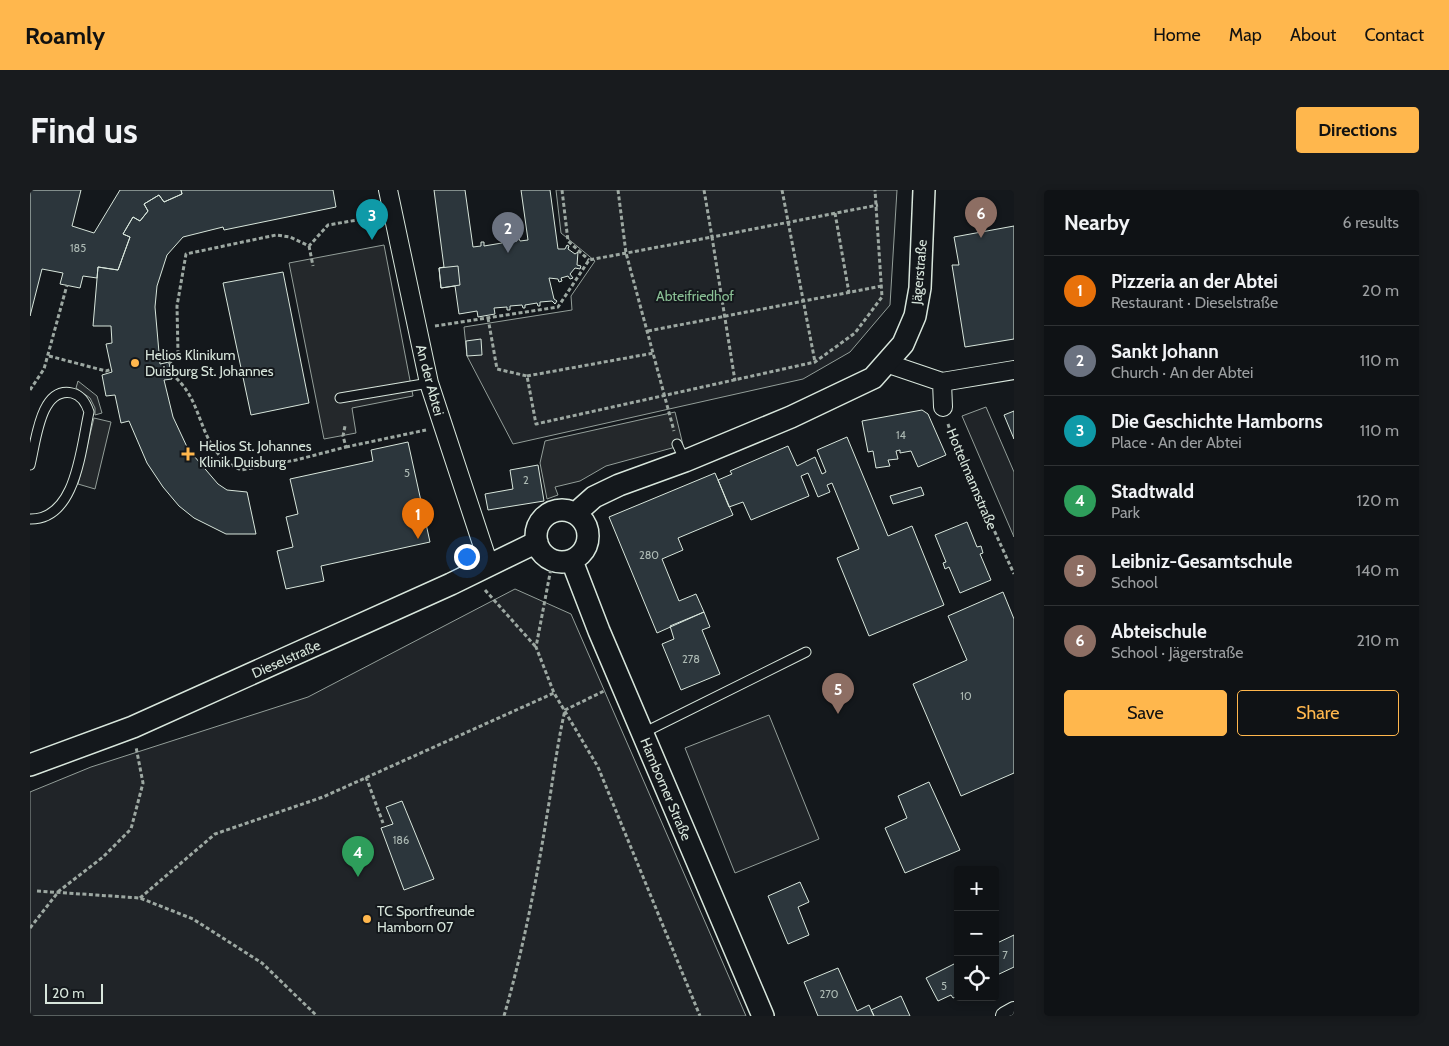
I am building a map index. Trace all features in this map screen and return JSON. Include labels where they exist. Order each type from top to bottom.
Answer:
[{"type":"street","name":"An der Abtei","points":[[388,190],[429,383],[443,426],[480,570]]},
{"type":"street","name":"Jägerstraße","points":[[576,513],[594,497],[681,452],[790,417],[873,378],[903,344],[915,316],[920,288],[924,190]]},
{"type":"street","points":[[886,363],[942,382],[1014,370]]},
{"type":"street","points":[[942,382],[942,407]]},
{"type":"street","points":[[556,510],[576,513],[586,524],[589,538],[584,552],[562,560],[542,553],[537,542],[538,527],[547,515],[556,510]]},
{"type":"street","name":"Dieselstraße","points":[[30,765],[132,727],[480,570],[537,542]]},
{"type":"street","name":"Hamborner Straße","points":[[562,560],[620,683],[763,1016]]},
{"type":"street","points":[[1004,1016],[1014,1011]]},
{"type":"lane","points":[[340,398],[429,383]]},
{"type":"lane","points":[[30,465],[46,403],[58,393],[73,393],[86,402],[89,412],[72,486],[65,502],[41,520],[30,519]]},
{"type":"lane","points":[[642,734],[806,652]]},
{"type":"path","points":[[562,190],[568,242],[589,260]]},
{"type":"path","points":[[618,190],[626,253],[681,452]]},
{"type":"path","points":[[704,190],[735,382]]},
{"type":"path","points":[[782,190],[815,362]]},
{"type":"path","points":[[527,376],[536,424],[735,382],[815,362],[855,333],[882,296],[876,190]]},
{"type":"path","points":[[418,329],[558,308],[589,260],[878,205]]},
{"type":"path","points":[[835,213],[848,293]]},
{"type":"path","points":[[309,246],[328,225],[393,214]]},
{"type":"path","points":[[169,364],[178,353],[177,306],[186,254],[276,235],[290,237],[309,246]]},
{"type":"path","points":[[309,246],[313,266]]},
{"type":"path","points":[[30,390],[44,369],[66,285]]},
{"type":"path","points":[[648,332],[882,286]]},
{"type":"path","points":[[488,318],[497,369],[527,376],[654,353]]},
{"type":"path","points":[[48,356],[106,371],[112,369]]},
{"type":"path","points":[[171,374],[183,383],[193,400],[206,435],[221,458],[240,470],[296,460],[443,426]]},
{"type":"path","name":"Hottelmannstraße","points":[[942,407],[953,440],[1014,574]]},
{"type":"path","points":[[345,426],[343,436],[346,447]]},
{"type":"path","points":[[536,647],[562,560]]},
{"type":"path","points":[[480,570],[536,647],[554,693],[598,767],[700,1016]]},
{"type":"path","points":[[565,710],[620,683]]},
{"type":"path","points":[[140,898],[215,834],[322,797],[554,693]]},
{"type":"path","points":[[504,1016],[525,935],[547,814],[556,747],[565,710]]},
{"type":"path","points":[[30,928],[59,891],[102,857],[131,829],[143,783],[132,727]]},
{"type":"path","points":[[366,777],[383,823]]},
{"type":"path","points":[[36,891],[59,891],[140,898],[193,919],[262,963],[317,1016]]},
{"type":"green space","name":"Abteifriedhof","points":[[556,190],[897,190],[890,305],[850,352],[803,379],[513,444],[467,356],[464,327],[572,310],[571,296],[595,261],[561,233]]},
{"type":"green space","points":[[986,407],[1014,472],[1014,537],[962,416]]},
{"type":"green space","points":[[515,589],[571,614],[746,1016],[30,1016],[30,792],[91,767],[308,697]]},
{"type":"green space","points":[[769,715],[819,839],[735,873],[685,748]]},
{"type":"shaded area","points":[[384,245],[413,396],[352,408],[356,433],[324,439],[289,263]]},
{"type":"shaded area","points":[[78,381],[97,396],[102,413],[95,415],[95,408],[90,398],[76,388]]},
{"type":"shaded area","points":[[675,412],[683,445],[606,466],[580,481],[555,487],[558,495],[547,499],[540,463],[545,441]]},
{"type":"shaded area","points":[[94,418],[111,422],[95,489],[78,484]]},
{"type":"building","points":[[30,190],[81,190],[72,226],[94,233],[120,190],[181,190],[182,194],[164,202],[159,195],[144,204],[148,211],[140,221],[133,217],[123,234],[130,237],[118,270],[98,267],[97,278],[83,276],[80,288],[60,284],[63,273],[42,269],[30,316]]},
{"type":"building","name":"Helios Klinikum Duisburg St. Johannes","points":[[181,190],[333,190],[336,207],[224,230],[223,227],[183,237],[167,255],[157,286],[155,307],[160,364],[169,362],[172,379],[164,380],[173,417],[188,449],[218,484],[227,490],[247,492],[256,534],[226,534],[194,518],[179,506],[147,463],[129,421],[121,423],[115,395],[106,396],[102,375],[112,372],[106,344],[112,343],[111,326],[93,326],[98,267],[118,270],[130,237],[123,234],[133,217],[140,221],[148,211],[144,204],[159,195],[164,202],[182,194]]},
{"type":"building","points":[[434,190],[465,190],[473,247],[481,246],[481,242],[484,242],[484,246],[502,243],[502,240],[505,239],[505,243],[517,241],[516,238],[519,238],[520,241],[528,240],[521,190],[550,190],[558,249],[565,249],[567,245],[569,246],[568,249],[575,254],[578,252],[577,265],[581,266],[580,269],[575,268],[570,274],[573,278],[570,279],[568,276],[561,278],[562,281],[559,282],[558,279],[549,278],[554,299],[557,301],[555,304],[552,301],[540,302],[540,306],[537,303],[525,305],[525,308],[522,305],[510,306],[510,310],[507,310],[507,307],[494,308],[495,314],[478,317],[477,311],[459,314],[455,286],[441,288],[439,268],[444,267]]},
{"type":"building","points":[[1014,226],[1014,339],[965,347],[952,265],[959,265],[954,237]]},
{"type":"building","points":[[458,266],[460,285],[441,288],[439,268]]},
{"type":"building","points":[[283,272],[309,403],[251,415],[223,283]]},
{"type":"building","points":[[481,339],[482,355],[467,356],[466,341]]},
{"type":"building","points":[[922,410],[928,414],[946,455],[918,467],[911,451],[900,453],[900,450],[896,451],[898,459],[888,460],[890,466],[876,468],[873,451],[868,452],[862,421]]},
{"type":"building","points":[[1014,411],[1014,439],[1004,415]]},
{"type":"building","points":[[847,437],[888,536],[912,526],[944,605],[869,636],[837,558],[859,549],[832,483],[827,485],[830,492],[818,497],[808,473],[801,476],[809,496],[751,520],[743,502],[729,507],[718,480],[732,474],[730,471],[788,446],[797,466],[815,457],[822,474],[826,472],[817,450]]},
{"type":"building","points":[[408,442],[430,542],[321,566],[324,581],[286,589],[277,551],[293,547],[286,517],[298,514],[290,479],[373,461],[371,450]]},
{"type":"building","points":[[538,465],[544,501],[488,510],[485,494],[513,489],[510,470]]},
{"type":"building","points":[[715,473],[733,515],[678,538],[683,550],[662,559],[679,601],[696,594],[704,612],[657,633],[609,517]]},
{"type":"building","points":[[921,487],[924,495],[893,504],[890,496]]},
{"type":"building","points":[[967,522],[977,547],[981,546],[983,553],[980,554],[991,580],[960,593],[949,567],[945,569],[943,563],[946,562],[935,535]]},
{"type":"building","points":[[1003,592],[1014,619],[1014,773],[961,796],[913,684],[967,660],[948,616]]},
{"type":"building","points":[[704,612],[710,627],[702,630],[720,674],[681,690],[662,644],[674,639],[670,626]]},
{"type":"building","points":[[929,782],[960,850],[905,873],[885,828],[907,818],[898,796]]},
{"type":"building","points":[[402,801],[434,879],[404,890],[381,828],[393,824],[386,807]]},
{"type":"building","points":[[800,882],[809,902],[798,907],[809,935],[788,944],[768,896]]},
{"type":"building","points":[[1014,935],[1014,967],[999,974],[999,956],[999,942]]},
{"type":"building","points":[[954,964],[954,998],[951,995],[938,1001],[926,978]]},
{"type":"building","points":[[838,968],[857,1011],[869,1005],[874,1016],[818,1016],[804,982]]},
{"type":"building","points":[[901,996],[910,1016],[874,1016],[871,1010]]},
{"type":"place","name":"Abteischule","points":[[981,238]]},
{"type":"place","name":"Die Geschichte Hamborns","points":[[372,240]]},
{"type":"place","name":"Sankt Johann","points":[[508,253]]},
{"type":"place","name":"Helios Klinikum Duisburg St. Johannes","points":[[135,363]]},
{"type":"place","name":"Helios St. Johannes Klinik Duisburg","points":[[188,454]]},
{"type":"place","name":"Pizzeria an der Abtei","points":[[418,539]]},
{"type":"place","name":"Leibniz-Gesamtschule","points":[[838,714]]},
{"type":"place","name":"Stadtwald","points":[[358,877]]},
{"type":"place","name":"TC Sportfreunde Hamborn 07","points":[[367,919]]}]
